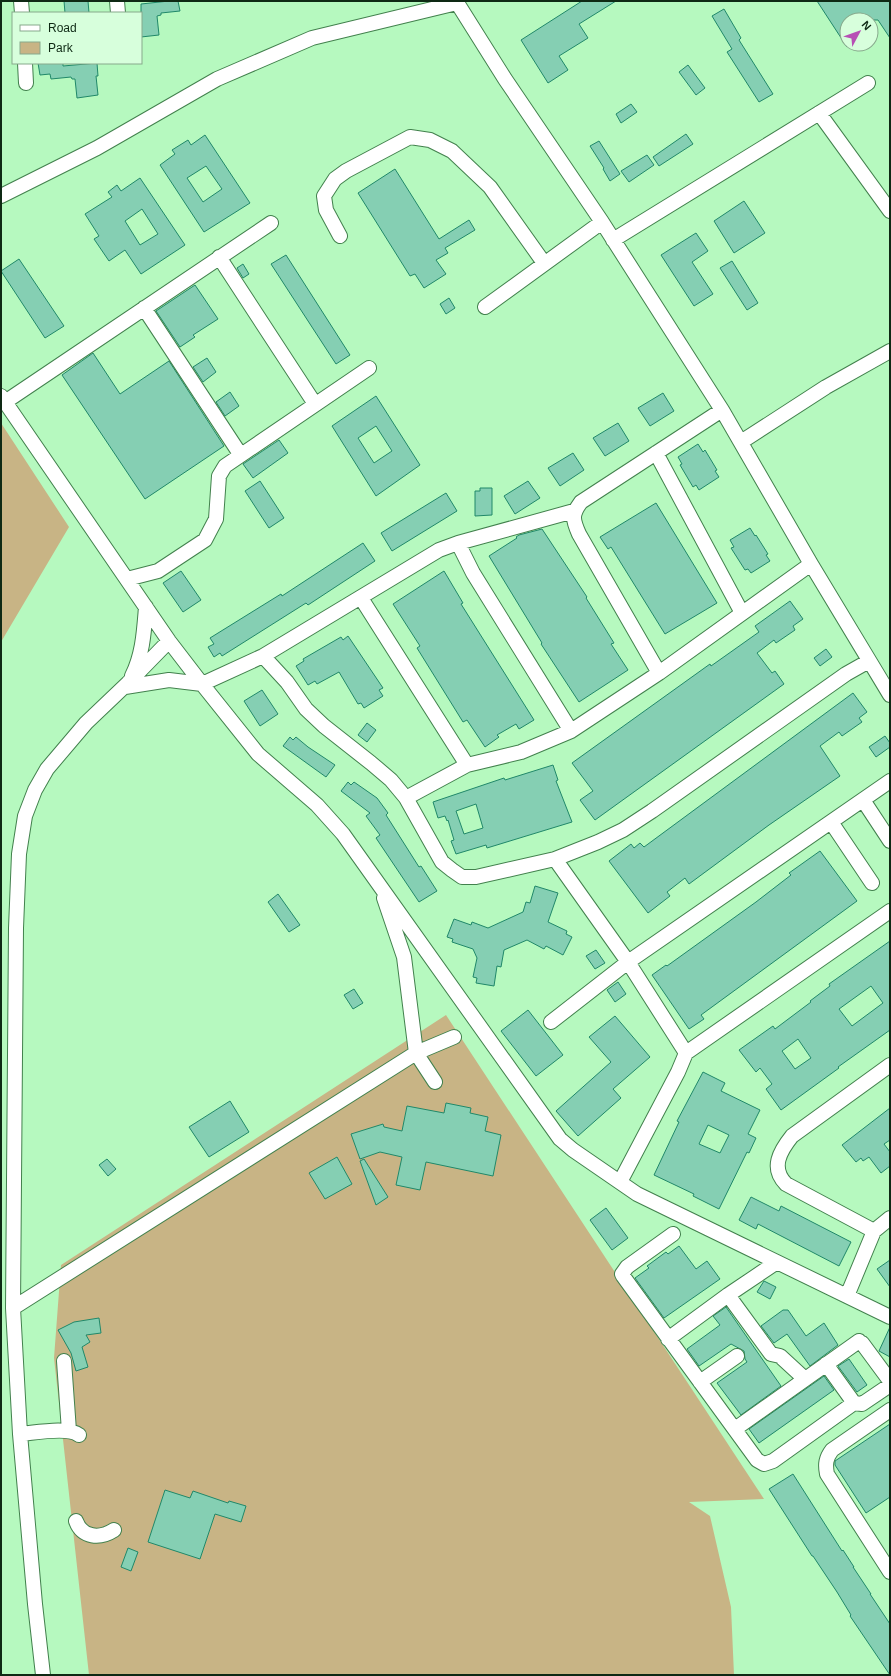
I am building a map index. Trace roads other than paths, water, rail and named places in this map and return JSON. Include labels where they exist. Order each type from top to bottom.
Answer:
[{"type":"street","points":[[21,1],[22,12]]},
{"type":"street","points":[[117,1],[118,12]]},
{"type":"street","points":[[1,196],[97,148],[217,79],[312,38],[456,2],[505,79],[602,222],[722,410],[811,564],[890,695]]},
{"type":"street","points":[[25,64],[26,83]]},
{"type":"street","points":[[613,240],[868,83]]},
{"type":"street","points":[[819,113],[890,211]]},
{"type":"street","points":[[340,236],[326,210],[324,196],[335,179],[346,171],[410,137],[430,140],[452,151],[463,161],[490,187],[544,263]]},
{"type":"street","points":[[485,307],[602,222]]},
{"type":"street","points":[[271,223],[144,308],[3,399],[169,642],[258,754],[317,805],[343,834],[560,1139],[573,1150],[637,1194],[890,1317]]},
{"type":"street","points":[[219,258],[315,404]]},
{"type":"street","points":[[144,308],[240,454]]},
{"type":"street","points":[[741,442],[826,387],[890,351]]},
{"type":"street","points":[[127,580],[158,571],[205,540],[216,519],[221,470],[240,454],[369,368]]},
{"type":"street","points":[[127,685],[169,680],[202,684],[263,656],[440,550],[458,543],[574,511],[581,502],[722,410]]},
{"type":"street","points":[[656,453],[742,613]]},
{"type":"street","points":[[574,511],[574,522],[579,534],[659,673]]},
{"type":"street","points":[[458,543],[473,573],[571,731]]},
{"type":"street","points":[[406,798],[467,765],[521,752],[571,731],[659,673],[811,564]]},
{"type":"street","points":[[361,598],[467,765]]},
{"type":"street","points":[[127,685],[138,664],[144,635],[146,607]]},
{"type":"street","points":[[43,1675],[35,1604],[20,1434],[13,1308],[16,928],[19,854],[25,816],[35,790],[47,769],[86,723],[127,685],[169,642]]},
{"type":"street","points":[[263,656],[286,682],[306,709],[324,726],[386,776],[406,798],[442,862],[462,877],[476,877],[555,859],[623,830],[846,674],[869,661]]},
{"type":"street","points":[[551,1022],[628,962],[890,781]]},
{"type":"street","points":[[863,800],[890,841]]},
{"type":"street","points":[[831,822],[872,883]]},
{"type":"street","points":[[555,859],[628,962],[686,1053]]},
{"type":"street","points":[[379,883],[404,957],[416,1053],[435,1082]]},
{"type":"street","points":[[620,1182],[678,1072],[686,1053],[890,911]]},
{"type":"street","points":[[13,1308],[416,1053],[454,1037]]},
{"type":"street","points":[[874,1231],[786,1184],[779,1176],[776,1167],[787,1143],[792,1136],[890,1066]]},
{"type":"street","points":[[847,1296],[874,1231],[890,1218]]},
{"type":"street","points":[[673,1234],[627,1267],[622,1274],[624,1279],[757,1460],[764,1464],[773,1461],[854,1403],[862,1404],[890,1385]]},
{"type":"street","points":[[668,1339],[776,1262]]},
{"type":"street","points":[[728,1295],[771,1354],[780,1356],[805,1379]]},
{"type":"street","points":[[735,1429],[826,1364],[861,1342],[890,1381]]},
{"type":"street","points":[[700,1382],[737,1356]]},
{"type":"street","points":[[20,1434],[74,1433],[64,1362]]},
{"type":"street","points":[[826,1364],[854,1403]]},
{"type":"street","points":[[890,1410],[832,1450],[828,1455],[826,1467],[827,1474],[890,1572]]},
{"type":"street","points":[[76,1521],[79,1529],[87,1534],[99,1536],[106,1535],[114,1530]]}]
